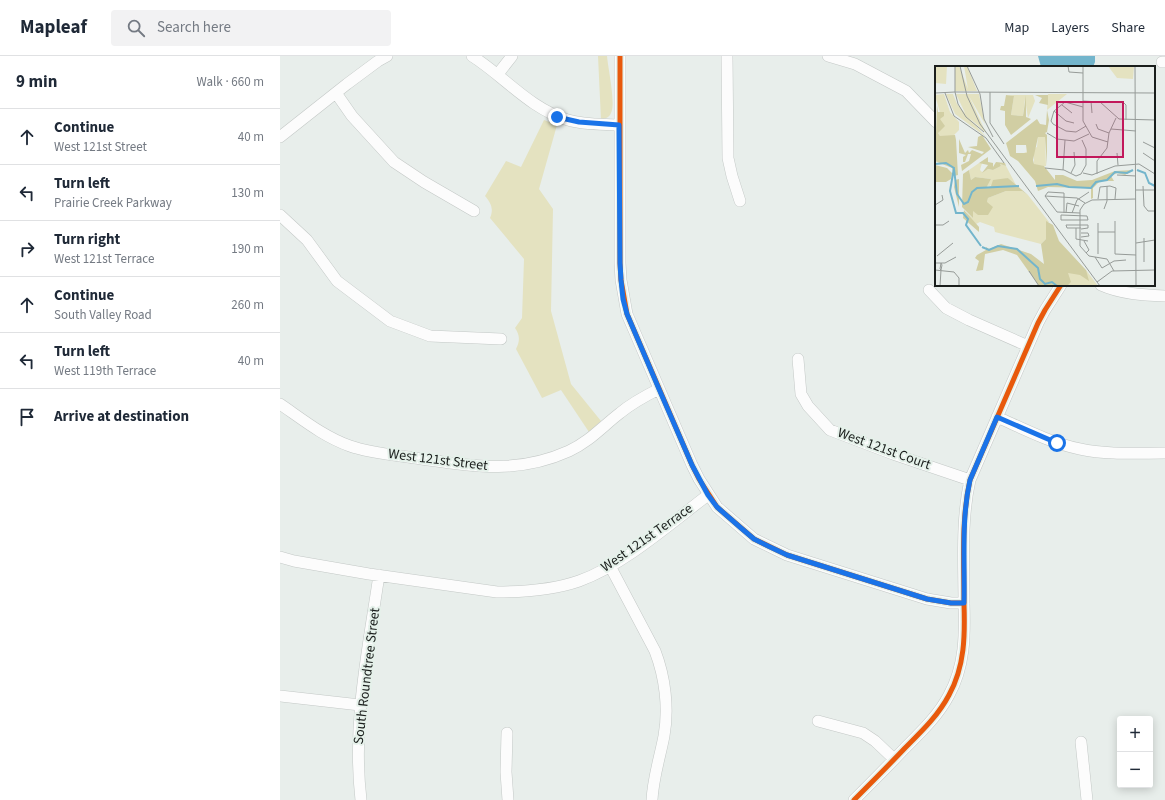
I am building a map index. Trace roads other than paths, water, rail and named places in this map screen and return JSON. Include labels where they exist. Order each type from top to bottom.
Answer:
[{"type":"street","points":[[280,137],[378,61],[387,56]]},
{"type":"street","points":[[472,56],[498,74],[537,106],[557,117],[579,122],[619,125]]},
{"type":"street","points":[[498,74],[512,56]]},
{"type":"street","points":[[620,56],[620,269],[623,299],[627,314],[659,389],[692,465],[708,495],[717,507],[754,539],[787,555],[927,599],[951,603],[964,603]]},
{"type":"street","points":[[727,56],[728,158],[740,201]]},
{"type":"street","points":[[828,56],[855,64],[906,91],[935,121]]},
{"type":"street","points":[[336,93],[352,116],[394,162],[424,182],[474,211]]},
{"type":"street","points":[[280,215],[307,240],[337,281],[390,321],[430,336],[501,339]]},
{"type":"street","points":[[854,800],[936,715],[949,696],[954,685],[961,662],[963,649],[965,511],[970,480],[1028,346],[1045,310],[1060,286]]},
{"type":"street","points":[[1103,286],[1117,291],[1165,296]]},
{"type":"street","points":[[929,290],[946,308],[969,320],[1028,346]]},
{"type":"street","name":"West 121st Court","points":[[798,359],[801,394],[808,406],[830,430],[893,454],[970,480]]},
{"type":"street","name":"West 121st Street","points":[[280,404],[316,429],[349,446],[397,456],[481,467],[498,467],[536,463],[573,449],[591,438],[630,405],[659,389]]},
{"type":"street","points":[[997,417],[1057,443],[1079,449],[1107,453],[1165,453]]},
{"type":"street","name":"West 121st Terrace","points":[[280,557],[294,561],[379,575],[498,592],[516,592],[551,588],[579,581],[610,566],[644,544],[708,495]]},
{"type":"street","points":[[610,566],[655,651],[660,665],[664,687],[665,722],[652,800]]},
{"type":"street","name":"South Roundtree Street","points":[[361,800],[358,752],[360,705],[379,575]]},
{"type":"street","points":[[280,696],[360,705]]},
{"type":"street","points":[[818,721],[864,734],[875,741],[894,759]]},
{"type":"street","points":[[507,733],[506,772],[508,800]]},
{"type":"street","points":[[1081,742],[1087,800]]},
{"type":"water","points":[[1038,56],[1095,56],[1093,66],[1041,66]]}]
